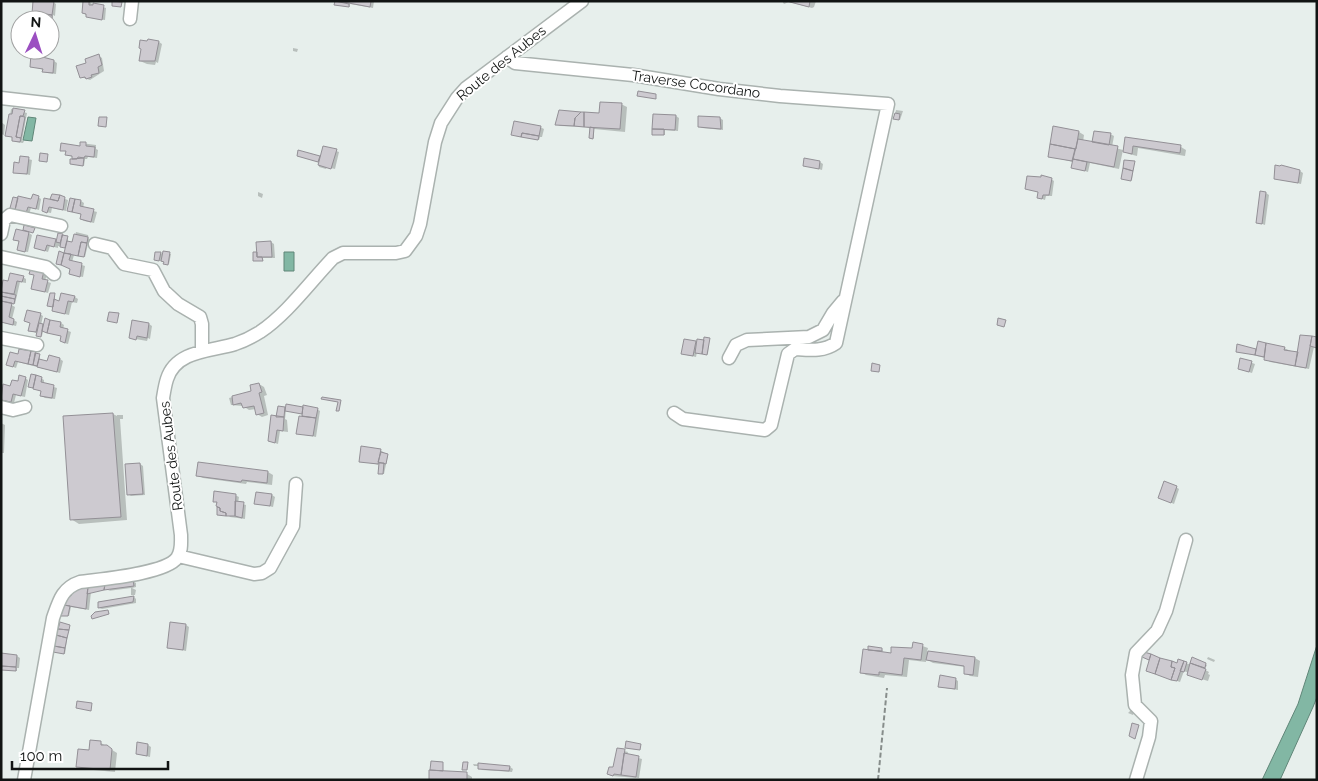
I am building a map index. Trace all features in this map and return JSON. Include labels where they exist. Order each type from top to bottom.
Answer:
[{"type":"street","points":[[130,20],[132,1]]},
{"type":"street","name":"Route des Aubes","points":[[178,556],[181,548],[181,535],[163,398],[167,378],[174,365],[188,356],[235,344],[249,339],[262,331],[278,317],[333,258],[343,253],[396,253],[405,251],[416,236],[420,224],[435,142],[448,110],[466,88],[582,1]]},
{"type":"street","name":"Traverse Cocordano","points":[[507,57],[516,63],[633,75],[719,89],[780,96],[888,104],[844,300]]},
{"type":"street","points":[[1,98],[54,104]]},
{"type":"street","points":[[1,234],[4,220],[10,216],[61,226]]},
{"type":"street","points":[[95,244],[112,248],[124,264],[153,270],[164,291],[178,304],[200,317],[202,324],[202,351]]},
{"type":"street","points":[[1,257],[46,266],[54,274]]},
{"type":"street","points":[[729,358],[736,346],[747,340],[809,337],[823,330],[844,300]]},
{"type":"street","points":[[674,413],[683,419],[765,430],[771,425],[788,354],[795,349],[819,350],[828,348],[836,343],[844,300]]},
{"type":"street","points":[[1,338],[38,345]]},
{"type":"street","points":[[1,407],[14,410],[25,407]]},
{"type":"street","points":[[24,780],[53,618],[60,597],[70,585],[156,569],[173,562],[178,556],[254,574],[262,572],[270,568],[293,526],[296,484]]},
{"type":"street","points":[[1136,780],[1149,737],[1151,721],[1135,705],[1132,675],[1136,653],[1157,631],[1166,611],[1186,540]]},
{"type":"path","points":[[878,780],[887,688]]},
{"type":"shaded area","points":[[28,117],[36,118],[32,141],[23,140]]},
{"type":"shaded area","points":[[284,252],[294,252],[294,271],[284,271]]},
{"type":"shaded area","points":[[1317,645],[1317,697],[1313,707],[1280,780],[1262,780],[1298,704]]},
{"type":"building","points":[[33,1],[54,1],[53,10],[32,10]]},
{"type":"building","points":[[83,1],[89,1],[89,5],[93,5],[93,3],[104,5],[102,20],[86,17],[86,14],[82,13]]},
{"type":"building","points":[[112,1],[122,2],[121,7],[112,6]]},
{"type":"building","points":[[335,1],[349,4],[349,7],[334,5]]},
{"type":"building","points":[[338,1],[371,1],[370,7]]},
{"type":"building","points":[[786,1],[810,1],[809,7]]},
{"type":"building","points":[[148,39],[159,41],[155,61],[139,61],[140,40],[147,41]]},
{"type":"building","points":[[99,54],[102,65],[98,67],[99,73],[91,75],[92,77],[86,79],[85,77],[80,78],[76,66],[86,63],[85,59]]},
{"type":"building","points":[[31,60],[54,60],[53,73],[42,72],[43,69],[30,67]]},
{"type":"building","points":[[638,91],[656,94],[656,99],[637,96]]},
{"type":"building","points":[[600,102],[622,103],[620,129],[584,127],[584,112],[599,113]]},
{"type":"building","points":[[13,108],[25,110],[23,116],[20,116],[16,137],[21,138],[20,142],[12,141],[12,137],[5,136],[9,114],[12,114]]},
{"type":"building","points":[[559,110],[581,112],[575,118],[574,126],[555,125]]},
{"type":"building","points":[[581,112],[584,112],[584,127],[574,126],[575,118]]},
{"type":"building","points":[[895,113],[900,114],[899,120],[893,119]]},
{"type":"building","points":[[653,114],[676,115],[675,130],[652,129]]},
{"type":"building","points":[[20,116],[25,117],[21,138],[16,137]]},
{"type":"building","points":[[698,116],[720,117],[721,129],[698,127]]},
{"type":"building","points":[[99,117],[107,117],[106,127],[98,126]]},
{"type":"building","points":[[514,121],[541,126],[539,136],[522,133],[521,137],[511,135]]},
{"type":"building","points":[[1053,126],[1079,131],[1076,149],[1050,144]]},
{"type":"building","points":[[590,127],[594,128],[593,139],[589,138]]},
{"type":"building","points":[[652,129],[664,129],[664,135],[652,135]]},
{"type":"building","points":[[1094,131],[1111,133],[1109,145],[1092,142]]},
{"type":"building","points":[[522,133],[539,136],[538,140],[521,137]]},
{"type":"building","points":[[1125,137],[1181,145],[1180,153],[1133,146],[1132,154],[1123,152]]},
{"type":"building","points":[[1078,139],[1118,146],[1114,167],[1073,159]]},
{"type":"building","points":[[80,142],[86,142],[86,146],[95,147],[94,157],[85,156],[84,158],[72,159],[72,156],[65,155],[66,151],[60,151],[61,143],[80,146]]},
{"type":"building","points":[[1050,144],[1075,149],[1072,161],[1048,157]]},
{"type":"building","points":[[323,146],[337,149],[331,169],[318,165]]},
{"type":"building","points":[[298,150],[320,156],[318,162],[297,156]]},
{"type":"building","points":[[40,153],[48,154],[47,162],[39,161]]},
{"type":"building","points":[[20,156],[29,157],[27,174],[13,173],[14,162],[19,163]]},
{"type":"building","points":[[78,157],[84,158],[83,166],[70,164],[70,159],[77,159]]},
{"type":"building","points":[[804,158],[820,161],[819,169],[803,166]]},
{"type":"building","points":[[1073,159],[1087,162],[1085,171],[1071,168]]},
{"type":"building","points":[[1124,160],[1135,161],[1133,171],[1123,168]]},
{"type":"building","points":[[1275,165],[1300,170],[1298,183],[1274,179]]},
{"type":"building","points":[[1123,168],[1133,171],[1131,181],[1121,179]]},
{"type":"building","points":[[1041,175],[1052,178],[1049,195],[1043,195],[1042,199],[1037,198],[1038,192],[1025,189],[1027,176],[1041,177]]},
{"type":"building","points":[[1260,191],[1266,192],[1262,224],[1256,223]]},
{"type":"building","points":[[33,194],[39,196],[36,209],[28,207],[26,213],[15,210],[18,196],[31,199]]},
{"type":"building","points":[[52,194],[60,195],[58,201],[50,199]]},
{"type":"building","points":[[60,195],[65,197],[63,210],[49,207],[47,213],[42,211],[44,198],[58,201]]},
{"type":"building","points":[[13,197],[18,198],[15,210],[10,208]]},
{"type":"building","points":[[70,198],[75,199],[72,212],[67,211]]},
{"type":"building","points":[[75,199],[81,200],[80,206],[94,209],[91,222],[80,219],[81,214],[72,212]]},
{"type":"building","points":[[24,225],[35,228],[33,233],[23,230]]},
{"type":"building","points":[[16,229],[29,232],[25,252],[17,250],[19,241],[13,240]]},
{"type":"building","points":[[58,233],[63,234],[60,243],[56,242]]},
{"type":"building","points":[[74,234],[88,237],[87,243],[81,242],[78,256],[64,253],[67,241],[72,242]]},
{"type":"building","points":[[37,235],[56,239],[54,247],[47,245],[45,251],[34,248]]},
{"type":"building","points":[[62,235],[68,236],[65,248],[60,247]]},
{"type":"building","points":[[271,241],[272,257],[257,257],[256,242]]},
{"type":"building","points":[[81,242],[87,243],[84,257],[78,256]]},
{"type":"building","points":[[59,251],[64,253],[61,265],[56,264]]},
{"type":"building","points":[[163,251],[170,252],[168,265],[163,264],[164,262],[161,261]]},
{"type":"building","points":[[155,252],[161,252],[159,261],[154,260]]},
{"type":"building","points":[[253,252],[257,252],[257,257],[262,257],[263,261],[253,261]]},
{"type":"building","points":[[64,253],[71,254],[69,260],[82,263],[80,277],[69,274],[70,269],[61,265]]},
{"type":"building","points":[[31,268],[44,271],[42,279],[48,280],[45,292],[31,289],[34,275],[29,274]]},
{"type":"building","points":[[10,273],[24,276],[22,282],[17,281],[14,294],[1,292],[3,280],[8,281]]},
{"type":"building","points":[[1,292],[16,295],[15,299],[1,296]]},
{"type":"building","points":[[50,293],[55,293],[53,307],[47,306]]},
{"type":"building","points":[[61,293],[75,296],[73,302],[68,301],[65,314],[52,311],[54,299],[59,301]]},
{"type":"building","points":[[1,296],[15,299],[14,304],[1,301]]},
{"type":"building","points":[[1,301],[12,303],[9,317],[14,319],[13,325],[1,322]]},
{"type":"building","points":[[27,310],[41,313],[36,332],[28,331],[30,323],[24,321]]},
{"type":"building","points":[[109,312],[119,313],[117,323],[107,321]]},
{"type":"building","points":[[45,318],[50,320],[47,333],[42,331]]},
{"type":"building","points":[[998,318],[1006,320],[1004,327],[997,325]]},
{"type":"building","points":[[50,320],[61,322],[60,327],[68,329],[65,343],[60,341],[61,336],[47,333]]},
{"type":"building","points":[[132,320],[149,323],[147,338],[137,336],[136,340],[129,338]]},
{"type":"building","points":[[39,323],[43,324],[41,337],[36,336]]},
{"type":"building","points":[[1300,335],[1312,336],[1306,368],[1295,366]]},
{"type":"building","points":[[1312,336],[1317,337],[1317,348],[1310,346]]},
{"type":"building","points":[[704,337],[710,338],[707,355],[702,354]]},
{"type":"building","points":[[684,339],[696,341],[693,356],[681,354]]},
{"type":"building","points":[[697,339],[704,340],[702,354],[695,353]]},
{"type":"building","points":[[1258,341],[1266,343],[1264,357],[1255,355]]},
{"type":"building","points":[[1266,343],[1285,347],[1284,350],[1298,352],[1295,366],[1264,360]]},
{"type":"building","points":[[1237,344],[1256,349],[1255,355],[1236,352]]},
{"type":"building","points":[[19,349],[31,351],[28,364],[15,361],[13,367],[6,365],[10,352],[18,354]]},
{"type":"building","points":[[31,351],[36,352],[33,365],[28,364]]},
{"type":"building","points":[[35,353],[40,354],[37,366],[33,365]]},
{"type":"building","points":[[49,355],[60,358],[57,372],[37,367],[39,359],[47,361]]},
{"type":"building","points":[[1240,358],[1252,361],[1249,372],[1238,369]]},
{"type":"building","points":[[872,363],[880,365],[879,372],[871,371]]},
{"type":"building","points":[[31,374],[36,375],[33,388],[28,387]]},
{"type":"building","points":[[19,375],[26,377],[21,396],[13,394],[11,402],[1,400],[3,384],[10,386],[12,380],[18,381]]},
{"type":"building","points":[[36,375],[42,377],[41,382],[54,385],[52,398],[40,396],[41,391],[33,389]]},
{"type":"building","points":[[259,383],[262,392],[259,393],[264,413],[256,415],[254,406],[243,408],[241,403],[233,405],[232,396],[251,391],[250,385]]},
{"type":"building","points":[[322,397],[341,400],[339,411],[336,411],[338,402],[321,399]]},
{"type":"building","points":[[286,404],[303,407],[302,414],[285,411]]},
{"type":"building","points":[[303,405],[318,408],[316,418],[302,416]]},
{"type":"building","points":[[278,406],[285,407],[284,417],[276,417]]},
{"type":"building","points":[[113,413],[121,517],[70,520],[63,416]]},
{"type":"building","points":[[271,415],[284,417],[283,431],[277,430],[275,443],[268,441]]},
{"type":"building","points":[[299,416],[316,418],[313,436],[296,434]]},
{"type":"building","points":[[361,446],[381,449],[378,464],[359,462]]},
{"type":"building","points":[[381,452],[388,454],[386,464],[378,462]]},
{"type":"building","points":[[198,462],[268,471],[267,483],[242,480],[241,482],[196,476]]},
{"type":"building","points":[[140,463],[143,494],[127,495],[125,464]]},
{"type":"building","points":[[379,463],[384,463],[383,474],[378,474]]},
{"type":"building","points":[[1164,481],[1177,486],[1171,503],[1158,498]]},
{"type":"building","points":[[214,491],[236,494],[235,516],[226,516],[226,513],[220,511],[220,508],[216,506],[217,502],[213,502]]},
{"type":"building","points":[[256,492],[272,494],[270,506],[254,504]]},
{"type":"building","points":[[235,501],[244,502],[242,518],[235,516]]},
{"type":"building","points":[[217,507],[220,508],[220,511],[226,513],[226,516],[217,515]]},
{"type":"building","points":[[133,580],[134,586],[104,590],[105,584]]},
{"type":"building","points":[[105,584],[104,590],[87,594],[88,587]]},
{"type":"building","points":[[88,587],[86,609],[64,605],[67,595],[71,596],[72,590]]},
{"type":"building","points":[[134,596],[133,602],[98,608],[98,602]]},
{"type":"building","points":[[64,605],[70,606],[68,616],[61,616]]},
{"type":"building","points":[[108,610],[109,614],[92,619],[91,616],[95,612]]},
{"type":"building","points":[[60,622],[70,625],[69,630],[58,629]]},
{"type":"building","points":[[170,622],[186,624],[183,650],[167,648]]},
{"type":"building","points":[[58,629],[69,630],[67,638],[56,635]]},
{"type":"building","points":[[56,635],[67,638],[65,648],[54,646]]},
{"type":"building","points":[[913,642],[923,644],[921,660],[904,658],[902,675],[879,672],[879,675],[860,673],[863,649],[891,653],[891,647],[912,648]]},
{"type":"building","points":[[54,646],[65,648],[64,654],[53,652]]},
{"type":"building","points":[[868,646],[882,648],[882,651],[868,650]]},
{"type":"building","points":[[928,651],[975,657],[973,675],[964,674],[964,666],[926,660]]},
{"type":"building","points":[[1144,652],[1151,654],[1149,660],[1142,657]]},
{"type":"building","points":[[1,653],[17,655],[16,667],[1,666]]},
{"type":"building","points":[[1151,654],[1160,658],[1155,674],[1146,671]]},
{"type":"building","points":[[1192,657],[1206,663],[1205,668],[1190,663]]},
{"type":"building","points":[[1160,658],[1172,661],[1171,667],[1175,668],[1171,680],[1155,674]]},
{"type":"building","points":[[1178,659],[1184,661],[1177,681],[1171,680],[1175,668],[1171,667],[1172,661],[1177,663]]},
{"type":"building","points":[[1184,661],[1187,662],[1184,672],[1180,671]]},
{"type":"building","points":[[1190,663],[1206,669],[1202,680],[1187,675]]},
{"type":"building","points":[[2,666],[16,667],[16,671],[1,670]]},
{"type":"building","points":[[940,675],[956,678],[955,689],[938,687]]},
{"type":"building","points":[[77,701],[92,703],[91,711],[76,708]]},
{"type":"building","points":[[1132,723],[1139,725],[1135,739],[1129,736]]},
{"type":"building","points":[[90,740],[101,741],[101,745],[107,745],[112,749],[110,770],[76,767],[78,749],[89,750]]},
{"type":"building","points":[[626,741],[641,744],[640,750],[625,748]]},
{"type":"building","points":[[137,742],[148,744],[147,756],[136,754]]},
{"type":"building","points":[[617,748],[625,749],[621,775],[614,774],[613,776],[607,774],[609,767],[613,767]]},
{"type":"building","points":[[624,753],[639,756],[636,777],[621,775]]},
{"type":"building","points":[[431,761],[443,762],[443,771],[430,770]]},
{"type":"building","points":[[463,762],[468,762],[467,770],[462,770]]},
{"type":"building","points":[[478,763],[510,766],[509,771],[478,769]]},
{"type":"building","points":[[429,770],[467,772],[467,780],[429,780]]}]
